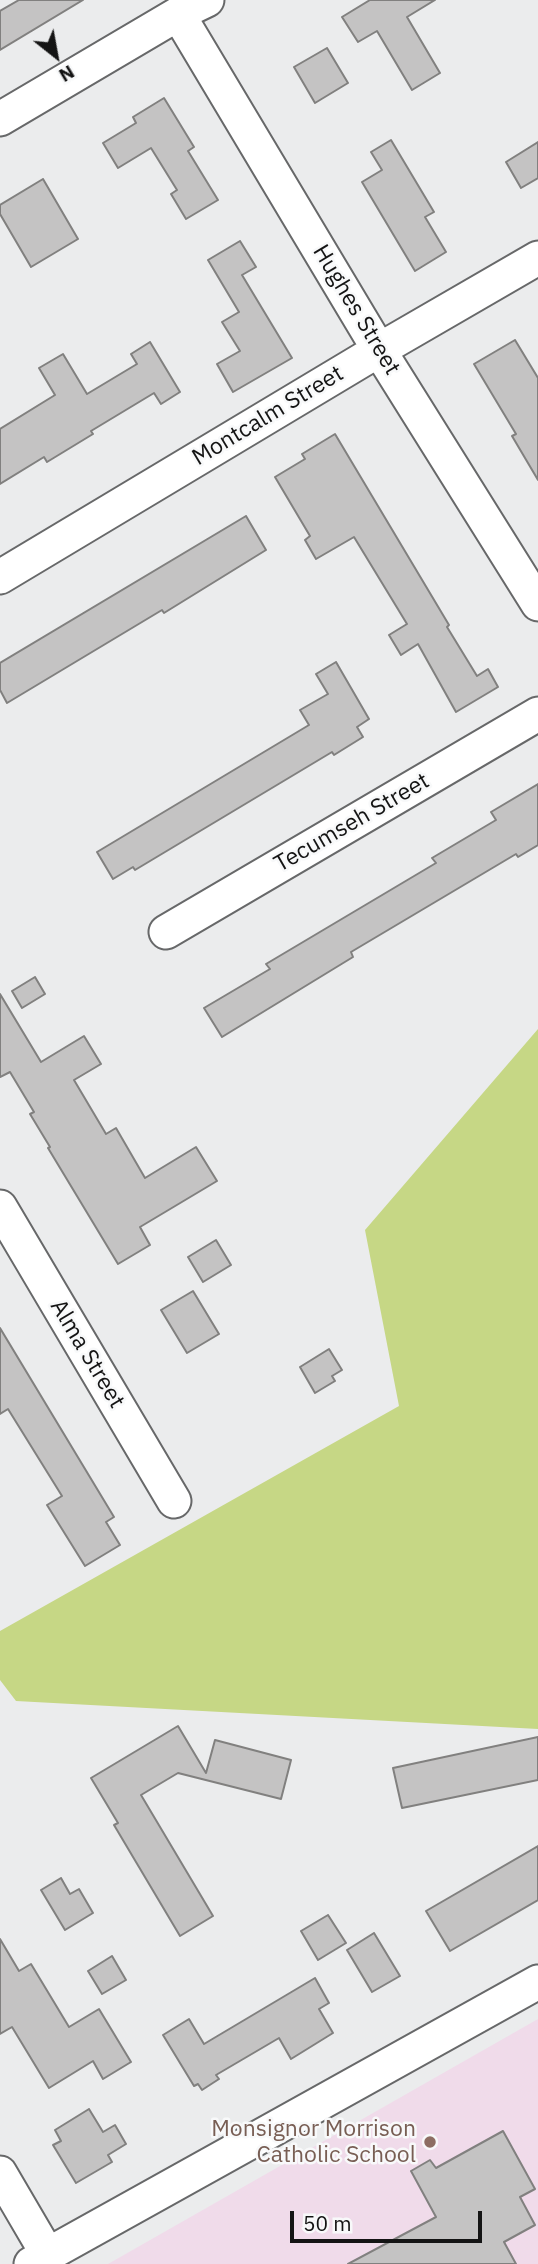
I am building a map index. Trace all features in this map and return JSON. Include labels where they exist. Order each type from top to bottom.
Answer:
[{"type":"street","points":[[0,119],[193,7]]},
{"type":"street","name":"Hughes Street","points":[[193,7],[379,350],[538,604]]},
{"type":"street","name":"Montcalm Street","points":[[0,577],[538,258]]},
{"type":"street","name":"Tecumseh Street","points":[[166,932],[538,714]]},
{"type":"street","name":"Alma Street","points":[[0,1207],[174,1501]]},
{"type":"street","points":[[0,2173],[40,2259],[538,1982]]},
{"type":"shaded area","name":"Monsignor Morrison Catholic School","points":[[538,2019],[538,2264],[108,2264]]},
{"type":"green space","points":[[538,1029],[538,1729],[16,1701],[0,1680],[0,1631],[399,1406],[365,1230]]},
{"type":"building","points":[[19,0],[83,0],[0,50],[0,11]]},
{"type":"building","points":[[370,0],[435,0],[407,17],[440,73],[412,90],[377,31],[358,42],[342,17]]},
{"type":"building","points":[[327,48],[348,83],[315,103],[294,67]]},
{"type":"building","points":[[164,98],[194,147],[188,151],[218,200],[186,219],[171,194],[177,190],[151,148],[118,168],[103,143],[136,123],[133,117]]},
{"type":"building","points":[[391,140],[434,212],[425,217],[446,252],[415,271],[362,182],[382,170],[371,152]]},
{"type":"building","points":[[538,142],[538,178],[521,188],[506,162]]},
{"type":"building","points":[[43,179],[78,239],[31,267],[0,214],[0,205]]},
{"type":"building","points":[[240,241],[256,267],[242,275],[292,358],[233,392],[217,364],[240,351],[222,322],[239,312],[208,260]]},
{"type":"building","points":[[515,340],[538,378],[538,480],[512,436],[516,434],[474,364]]},
{"type":"building","points":[[150,342],[180,392],[161,404],[154,393],[91,431],[93,434],[47,462],[44,457],[0,484],[0,429],[55,395],[39,368],[63,354],[87,394],[137,364],[131,354]]},
{"type":"building","points":[[335,434],[477,676],[488,669],[498,687],[456,712],[418,644],[401,655],[389,635],[407,624],[354,537],[316,559],[305,540],[310,536],[275,477],[305,459],[302,454]]},
{"type":"building","points":[[246,516],[266,550],[164,613],[162,610],[7,703],[0,690],[0,663]]},
{"type":"building","points":[[336,662],[369,719],[357,727],[363,737],[334,755],[332,752],[135,870],[133,867],[113,879],[97,852],[309,725],[300,710],[328,694],[316,674]]},
{"type":"building","points":[[538,784],[538,845],[518,857],[516,854],[351,952],[353,957],[222,1037],[204,1008],[270,969],[266,964],[436,863],[432,858],[496,820],[491,812]]},
{"type":"building","points":[[35,977],[45,994],[22,1008],[12,991]]},
{"type":"building","points":[[0,994],[41,1062],[84,1036],[101,1064],[74,1080],[106,1134],[116,1128],[145,1178],[196,1147],[217,1181],[140,1227],[150,1245],[118,1264],[48,1148],[50,1147],[30,1114],[34,1112],[10,1072],[0,1077]]},
{"type":"building","points":[[216,1240],[231,1265],[203,1282],[188,1257]]},
{"type":"building","points":[[193,1291],[219,1334],[187,1353],[161,1310]]},
{"type":"building","points":[[0,1328],[114,1517],[106,1522],[120,1545],[85,1566],[47,1505],[62,1496],[8,1409],[0,1414]]},
{"type":"building","points":[[329,1349],[342,1370],[332,1376],[335,1381],[315,1393],[300,1367]]},
{"type":"building","points":[[178,1726],[206,1773],[215,1740],[291,1760],[281,1799],[178,1773],[141,1795],[213,1916],[180,1936],[114,1825],[118,1823],[91,1778]]},
{"type":"building","points":[[538,1737],[538,1780],[402,1808],[393,1768]]},
{"type":"building","points":[[538,1846],[538,1900],[450,1951],[426,1911]]},
{"type":"building","points":[[61,1878],[70,1894],[79,1889],[93,1913],[65,1930],[41,1890]]},
{"type":"building","points":[[328,1915],[346,1943],[318,1960],[301,1931]]},
{"type":"building","points":[[374,1933],[400,1976],[372,1992],[347,1950]]},
{"type":"building","points":[[0,1939],[19,1971],[31,1964],[69,2027],[99,2009],[131,2062],[103,2079],[93,2061],[49,2088],[12,2027],[0,2034]]},
{"type":"building","points":[[112,1956],[126,1980],[102,1994],[88,1971]]},
{"type":"building","points":[[315,1978],[329,2003],[319,2009],[333,2033],[291,2059],[279,2038],[216,2075],[219,2079],[202,2090],[198,2084],[194,2086],[163,2035],[189,2019],[204,2044]]},
{"type":"building","points":[[89,2109],[103,2132],[115,2125],[126,2144],[108,2155],[112,2162],[76,2183],[53,2145],[61,2141],[55,2130]]},
{"type":"building","points":[[503,2131],[535,2189],[520,2197],[535,2225],[504,2242],[516,2264],[348,2264],[436,2217],[411,2171],[430,2160],[436,2168]]},
{"type":"place","name":"Monsignor Morrison Catholic School","points":[[430,2142]]}]
